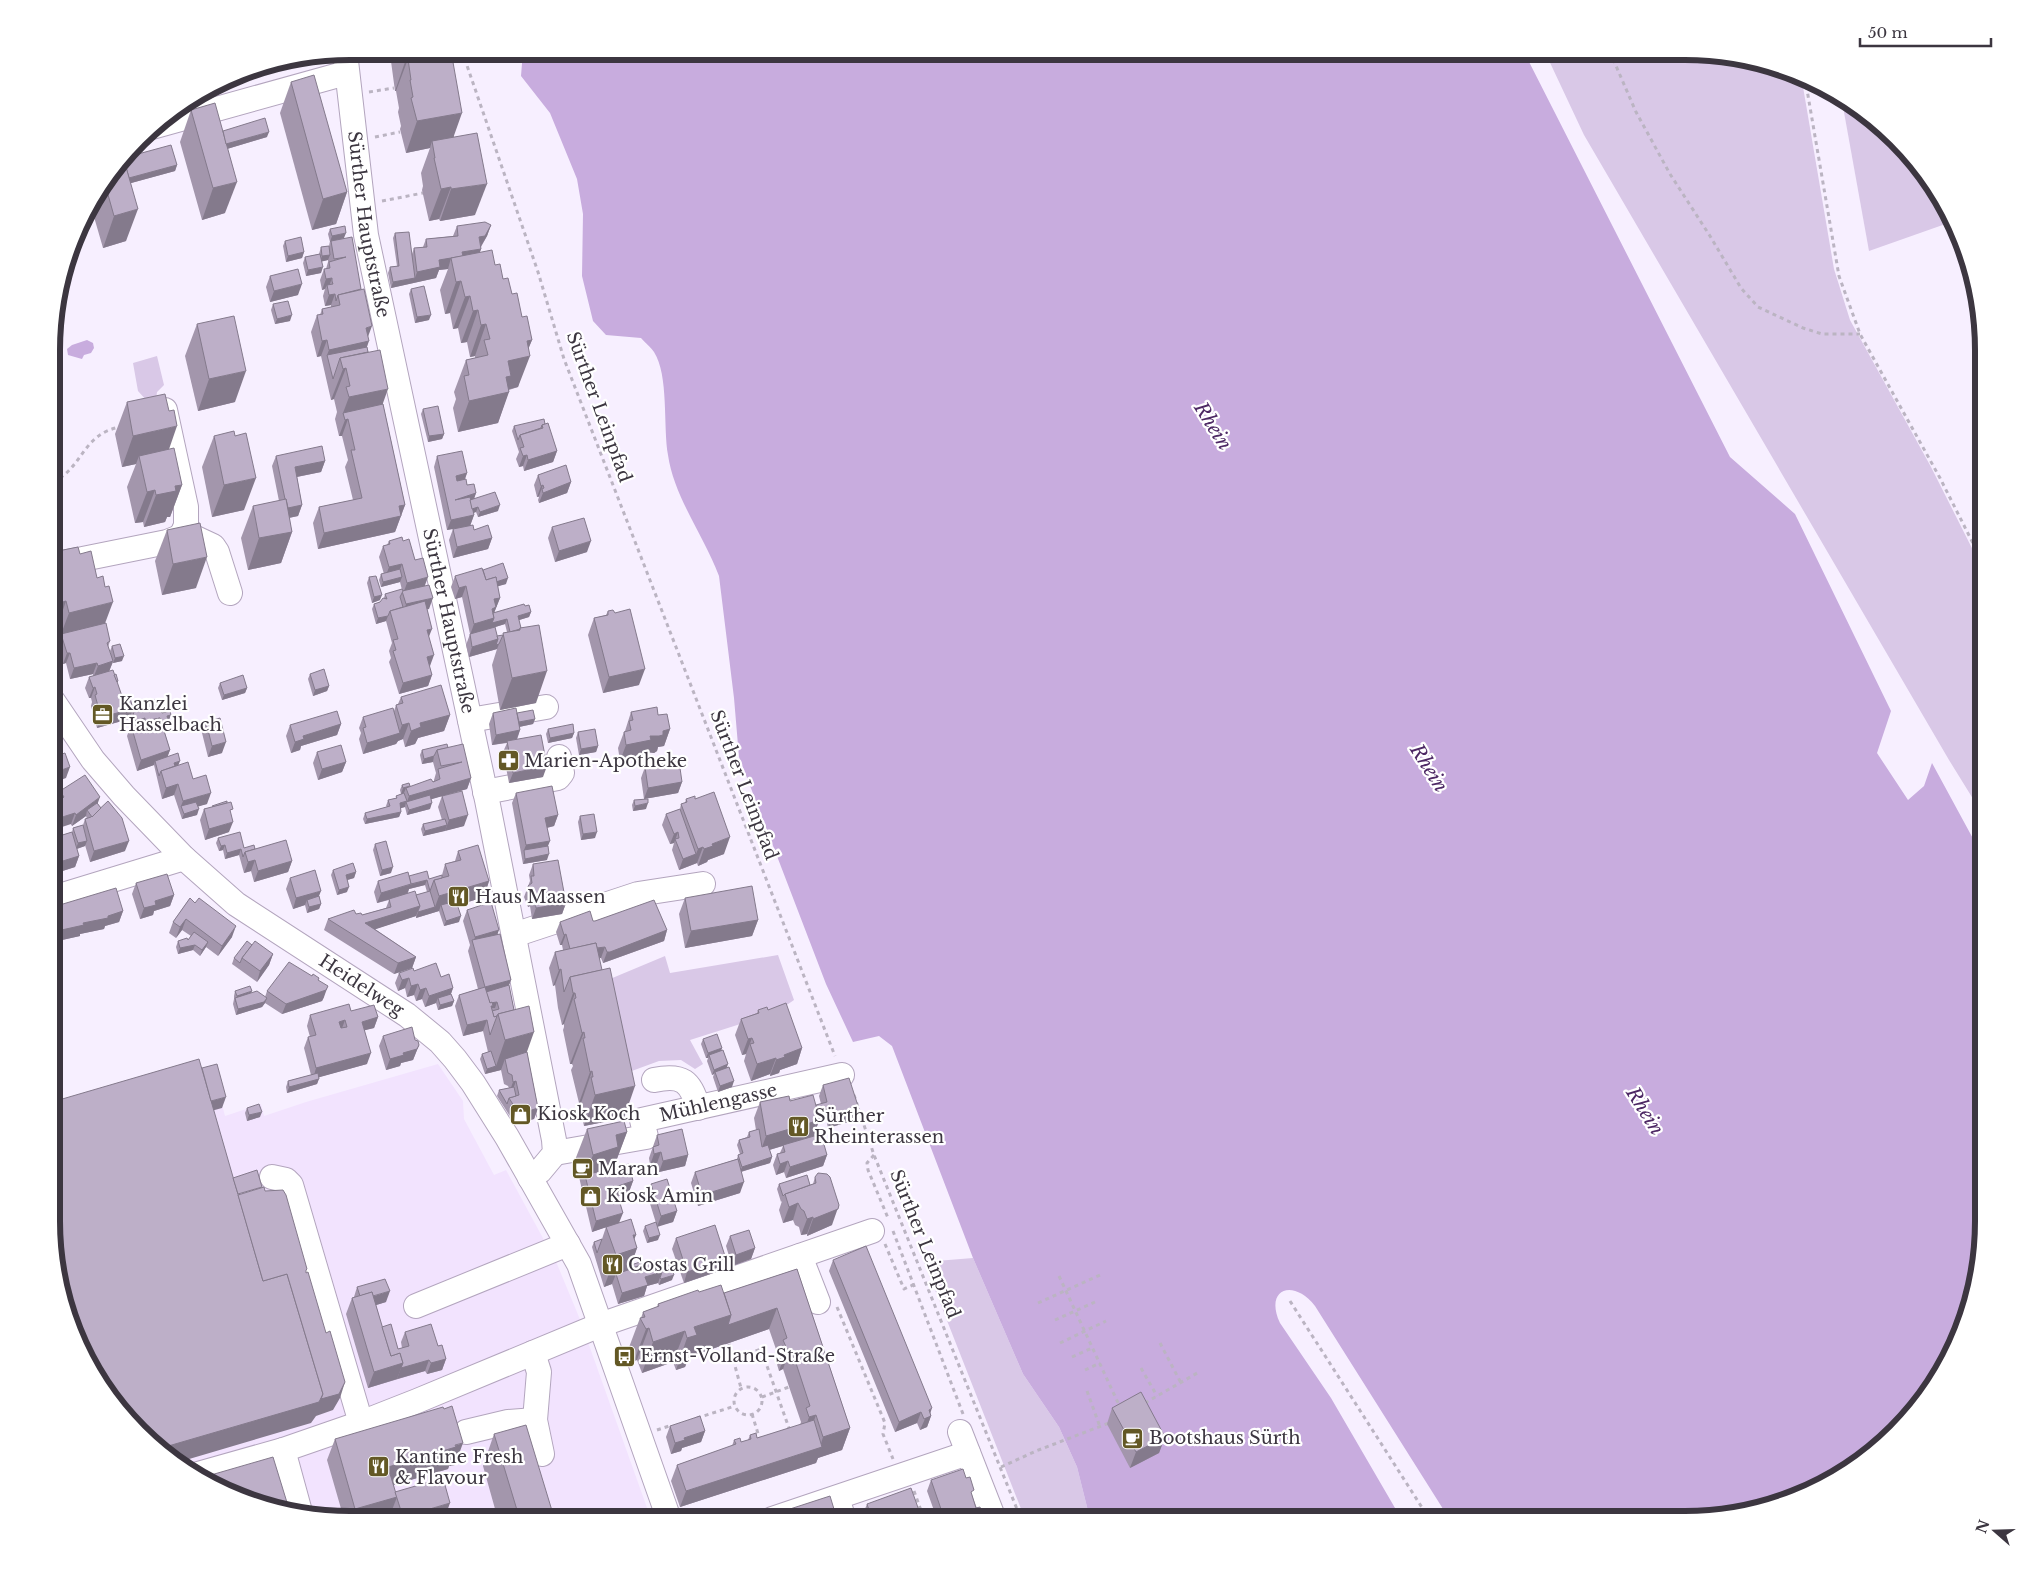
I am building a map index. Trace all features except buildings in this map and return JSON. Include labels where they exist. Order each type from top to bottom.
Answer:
[{"type":"street","points":[[175,119],[346,62]]},
{"type":"street","name":"Sürther Hauptstraße","points":[[346,62],[366,235],[485,792],[555,1153]]},
{"type":"street","points":[[60,564],[167,542],[182,536],[186,525],[186,507],[165,407]]},
{"type":"street","points":[[183,532],[212,546],[217,552],[230,593]]},
{"type":"street","points":[[470,720],[546,707]]},
{"type":"street","name":"Heidelweg","points":[[60,711],[93,760],[124,796],[184,858],[236,904],[407,1015],[440,1042],[455,1059],[473,1083],[579,1264],[600,1325]]},
{"type":"street","points":[[485,792],[558,778],[562,773],[559,756]]},
{"type":"street","points":[[60,896],[184,858]]},
{"type":"street","points":[[514,935],[638,894],[703,884]]},
{"type":"street","name":"Mühlengasse","points":[[555,1153],[646,1137],[642,1120],[842,1075]]},
{"type":"street","points":[[654,1080],[668,1077],[688,1083],[694,1092],[698,1108]]},
{"type":"street","points":[[530,1178],[540,1171],[555,1153]]},
{"type":"street","points":[[272,1177],[286,1180],[291,1185],[361,1423]]},
{"type":"street","points":[[205,1472],[283,1450],[361,1423],[417,1402],[600,1325],[872,1231]]},
{"type":"street","points":[[416,1306],[568,1244]]},
{"type":"street","points":[[800,1256],[828,1304]]},
{"type":"street","points":[[600,1325],[666,1511]]},
{"type":"street","points":[[533,1353],[539,1372],[535,1420],[542,1454]]},
{"type":"street","points":[[466,1432],[508,1422],[535,1420]]},
{"type":"street","points":[[826,1511],[840,1509],[964,1442],[991,1511]]},
{"type":"street","points":[[283,1450],[298,1506]]},
{"type":"path","name":"Sürther Leinpfad","points":[[465,60],[538,272],[564,359],[842,1075],[853,1089],[874,1155],[1018,1511]]},
{"type":"path","points":[[1613,60],[1636,112],[1670,174],[1746,294],[1758,307],[1803,328],[1822,334],[1860,334]]},
{"type":"path","points":[[1807,87],[1839,276],[1860,334],[1940,478],[1975,547]]},
{"type":"path","points":[[354,140],[400,132]]},
{"type":"path","points":[[362,205],[423,193]]},
{"type":"path","points":[[60,478],[67,473],[83,451],[101,433],[108,429],[122,426]]},
{"type":"path","points":[[874,1155],[868,1163],[868,1170],[915,1284],[962,1409],[965,1422],[964,1442]]},
{"type":"path","points":[[872,1231],[887,1246],[904,1289],[915,1284]]},
{"type":"path","points":[[1038,1303],[1100,1275]]},
{"type":"path","points":[[1059,1276],[1124,1415]]},
{"type":"path","points":[[1290,1301],[1424,1511]]},
{"type":"path","points":[[1055,1320],[1095,1302]]},
{"type":"path","points":[[828,1304],[885,1424],[883,1434],[920,1511]]},
{"type":"path","points":[[1060,1342],[1106,1321]]},
{"type":"path","points":[[729,1344],[741,1388],[734,1398],[735,1406],[744,1414],[752,1414],[759,1409],[762,1397]]},
{"type":"path","points":[[1160,1344],[1181,1383]]},
{"type":"path","points":[[1072,1357],[1092,1348]]},
{"type":"path","points":[[733,1358],[761,1349],[791,1435]]},
{"type":"path","points":[[1085,1370],[1100,1362]]},
{"type":"path","points":[[1141,1368],[1157,1396]]},
{"type":"path","points":[[1140,1406],[1199,1372]]},
{"type":"path","points":[[762,1397],[789,1387]]},
{"type":"path","points":[[741,1388],[754,1388],[762,1397]]},
{"type":"path","points":[[1087,1391],[1100,1427]]},
{"type":"path","points":[[696,1418],[735,1406]]},
{"type":"path","points":[[752,1414],[761,1444]]},
{"type":"path","points":[[1001,1467],[1036,1451],[1100,1427],[1115,1419]]},
{"type":"path","points":[[639,1435],[678,1424]]},
{"type":"shaded area","points":[[1549,60],[1685,60],[1723,62],[1778,75],[1803,85],[1834,269],[1850,320],[1931,467],[1975,554],[1975,802],[1949,760],[1584,135]]},
{"type":"shaded area","points":[[1843,107],[1876,132],[1903,159],[1926,189],[1946,224],[1869,251]]},
{"type":"shaded area","points":[[157,356],[164,385],[157,392],[156,399],[148,402],[138,391],[133,363]]},
{"type":"shaded area","points":[[778,955],[794,1000],[775,1013],[690,1040],[703,1064],[695,1069],[681,1060],[659,1061],[629,1072],[610,979],[665,956],[670,973]]},
{"type":"shaded area","points":[[438,1064],[463,1101],[464,1119],[494,1175],[506,1170],[557,1264],[579,1317],[648,1511],[350,1511],[312,1509],[257,1496],[205,1472],[159,1439],[132,1412],[99,1366],[82,1332],[70,1296],[62,1259],[61,1232],[214,1073],[225,1116],[261,1104],[264,1116]]},
{"type":"shaded area","points":[[973,1258],[1023,1374],[1059,1427],[1077,1467],[1088,1511],[1022,1511],[924,1262]]},
{"type":"water","name":"Rhein","points":[[522,60],[1528,60],[1730,457],[1795,514],[1891,711],[1877,753],[1908,800],[1924,786],[1932,763],[1975,842],[1975,1221],[1973,1259],[1960,1314],[1945,1349],[1926,1382],[1890,1426],[1846,1462],[1813,1481],[1778,1496],[1723,1509],[1685,1511],[1444,1511],[1315,1306],[1307,1297],[1290,1290],[1283,1291],[1278,1295],[1276,1311],[1280,1323],[1331,1398],[1397,1511],[1088,1511],[1077,1467],[1059,1427],[1023,1374],[973,1258],[892,1046],[879,1036],[853,1042],[826,984],[739,757],[734,698],[719,576],[676,486],[671,471],[667,443],[664,387],[659,362],[653,350],[641,338],[606,335],[593,321],[582,276],[583,214],[577,179],[550,113],[521,76]]},
{"type":"water","points":[[87,340],[93,343],[94,348],[91,353],[84,355],[82,359],[68,355],[67,349],[72,345]]},
{"type":"place","name":"Kanzlei Hasselbach","points":[[103,714]]},
{"type":"place","name":"Marien-Apotheke","points":[[508,761]]},
{"type":"place","name":"Haus Maassen","points":[[459,897]]},
{"type":"place","name":"Kiosk Koch","points":[[521,1114]]},
{"type":"place","name":"Sürther Rheinterassen","points":[[798,1126]]},
{"type":"place","name":"Maran","points":[[582,1169]]},
{"type":"place","name":"Kiosk Amin","points":[[590,1196]]},
{"type":"place","name":"Costas Grill","points":[[612,1265]]},
{"type":"place","name":"Ernst-Volland-Straße","points":[[624,1356]]},
{"type":"place","name":"Bootshaus Sürth","points":[[1133,1438]]},
{"type":"place","name":"Kantine Fresh & Flavour","points":[[379,1467]]}]
